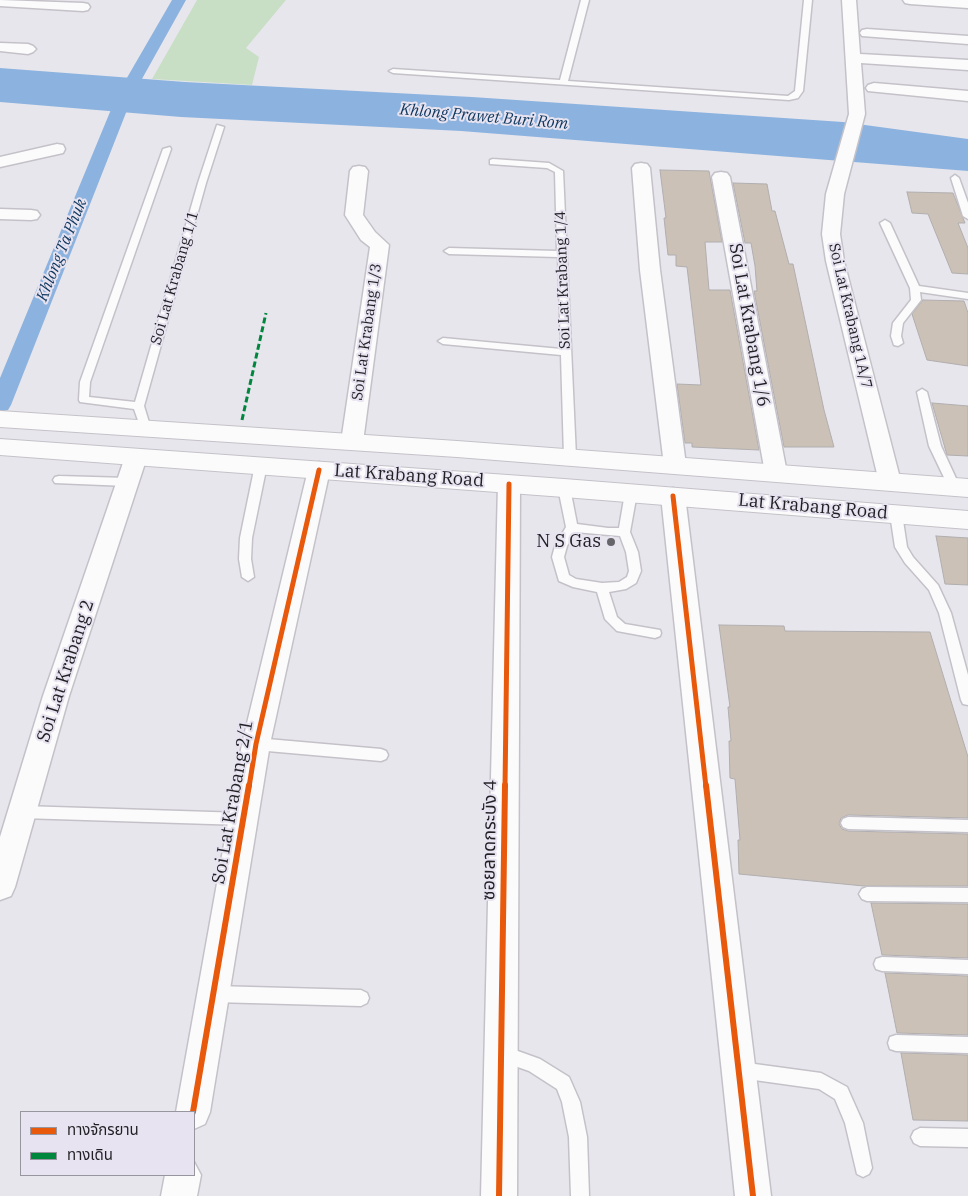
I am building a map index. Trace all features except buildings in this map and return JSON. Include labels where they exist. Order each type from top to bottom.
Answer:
[{"type":"main road","name":"Lat Krabang Road","points":[[0,419],[570,457],[961,488]]},
{"type":"main road","name":"Lat Krabang Road","points":[[0,447],[673,496],[968,520]]},
{"type":"street","name":"Soi Lat Krabang 1A/7","points":[[849,0],[857,114],[835,194],[831,234],[835,261],[890,482]]},
{"type":"street","points":[[910,0],[968,4]]},
{"type":"street","points":[[0,2],[83,8]]},
{"type":"street","points":[[867,33],[968,40]]},
{"type":"street","points":[[0,47],[28,49]]},
{"type":"street","points":[[854,58],[968,65]]},
{"type":"street","points":[[874,88],[968,96]]},
{"type":"street","points":[[0,162],[56,149]]},
{"type":"street","points":[[641,168],[650,270],[675,465]]},
{"type":"street","name":"Soi Lat Krabang 1/3","points":[[352,442],[380,245],[368,236],[354,215],[359,171]]},
{"type":"street","name":"Soi Lat Krabang 1/6","points":[[721,177],[776,473]]},
{"type":"street","points":[[0,214],[31,215]]},
{"type":"street","name":"Soi Lat Krabang 2","points":[[0,888],[56,696],[136,457]]},
{"type":"street","name":"Soi Lat Krabang 2/1","points":[[193,1111],[256,744],[319,470]]},
{"type":"street","name":"ซอยลาดกระบัง 4","points":[[499,1196],[509,484]]},
{"type":"street","points":[[673,496],[753,1196]]},
{"type":"street","points":[[179,1196],[183,1176]]},
{"type":"lane","points":[[563,83],[585,0]]},
{"type":"lane","points":[[393,71],[790,98],[799,91],[808,0]]},
{"type":"lane","name":"Soi Lat Krabang 1/1","points":[[139,406],[202,183],[220,127]]},
{"type":"lane","points":[[146,430],[139,406],[84,400],[86,382],[166,150]]},
{"type":"lane","name":"Soi Lat Krabang 1/4","points":[[493,162],[550,166],[560,171],[561,254],[570,457]]},
{"type":"lane","points":[[955,178],[968,216]]},
{"type":"lane","points":[[885,223],[915,288],[916,300],[898,323],[896,336],[898,344]]},
{"type":"lane","points":[[449,251],[561,254]]},
{"type":"lane","points":[[915,288],[968,296]]},
{"type":"lane","points":[[443,341],[565,352]]},
{"type":"lane","points":[[922,392],[936,446],[961,488]]},
{"type":"lane","points":[[248,576],[245,559],[246,538],[261,465]]},
{"type":"lane","points":[[59,480],[127,482]]},
{"type":"lane","points":[[564,488],[572,526],[558,557],[563,578],[573,583],[602,588],[622,586],[632,580],[635,571],[632,552],[624,532],[631,493]]},
{"type":"lane","points":[[896,514],[901,547],[909,560],[923,573],[934,588],[945,613],[968,700]]},
{"type":"lane","points":[[572,526],[590,530],[624,532]]},
{"type":"lane","points":[[602,588],[611,619],[616,624],[632,631],[655,633]]},
{"type":"lane","points":[[256,744],[381,755]]},
{"type":"lane","points":[[22,812],[243,819]]},
{"type":"lane","points":[[848,823],[968,826]]},
{"type":"lane","points":[[867,894],[968,894]]},
{"type":"lane","points":[[882,964],[968,967]]},
{"type":"lane","points":[[214,994],[361,998]]},
{"type":"lane","points":[[896,1043],[968,1045]]},
{"type":"lane","points":[[501,1053],[534,1065],[563,1084],[571,1102],[578,1137],[580,1196]]},
{"type":"lane","points":[[740,1070],[821,1082],[841,1093],[854,1122],[862,1168]]},
{"type":"lane","points":[[920,1137],[968,1138]]},
{"type":"green space","points":[[197,0],[286,0],[246,48],[259,57],[252,85],[152,79]]},
{"type":"water","name":"Khlong Prawet Buri Rom","points":[[0,68],[185,82],[472,97],[843,122],[968,139],[968,171],[461,131],[181,117],[0,102]]},
{"type":"waterway","name":"Khlong Ta Phuk","points":[[0,405],[125,95],[179,0]]},
{"type":"marked path","points":[[242,420],[266,313]]},
{"type":"cycle path","points":[[193,1111],[256,744],[319,470]]},
{"type":"cycle path","points":[[499,1196],[509,484]]},
{"type":"cycle path","points":[[673,496],[753,1196]]},
{"type":"place","name":"N S Gas","points":[[611,542]]}]
